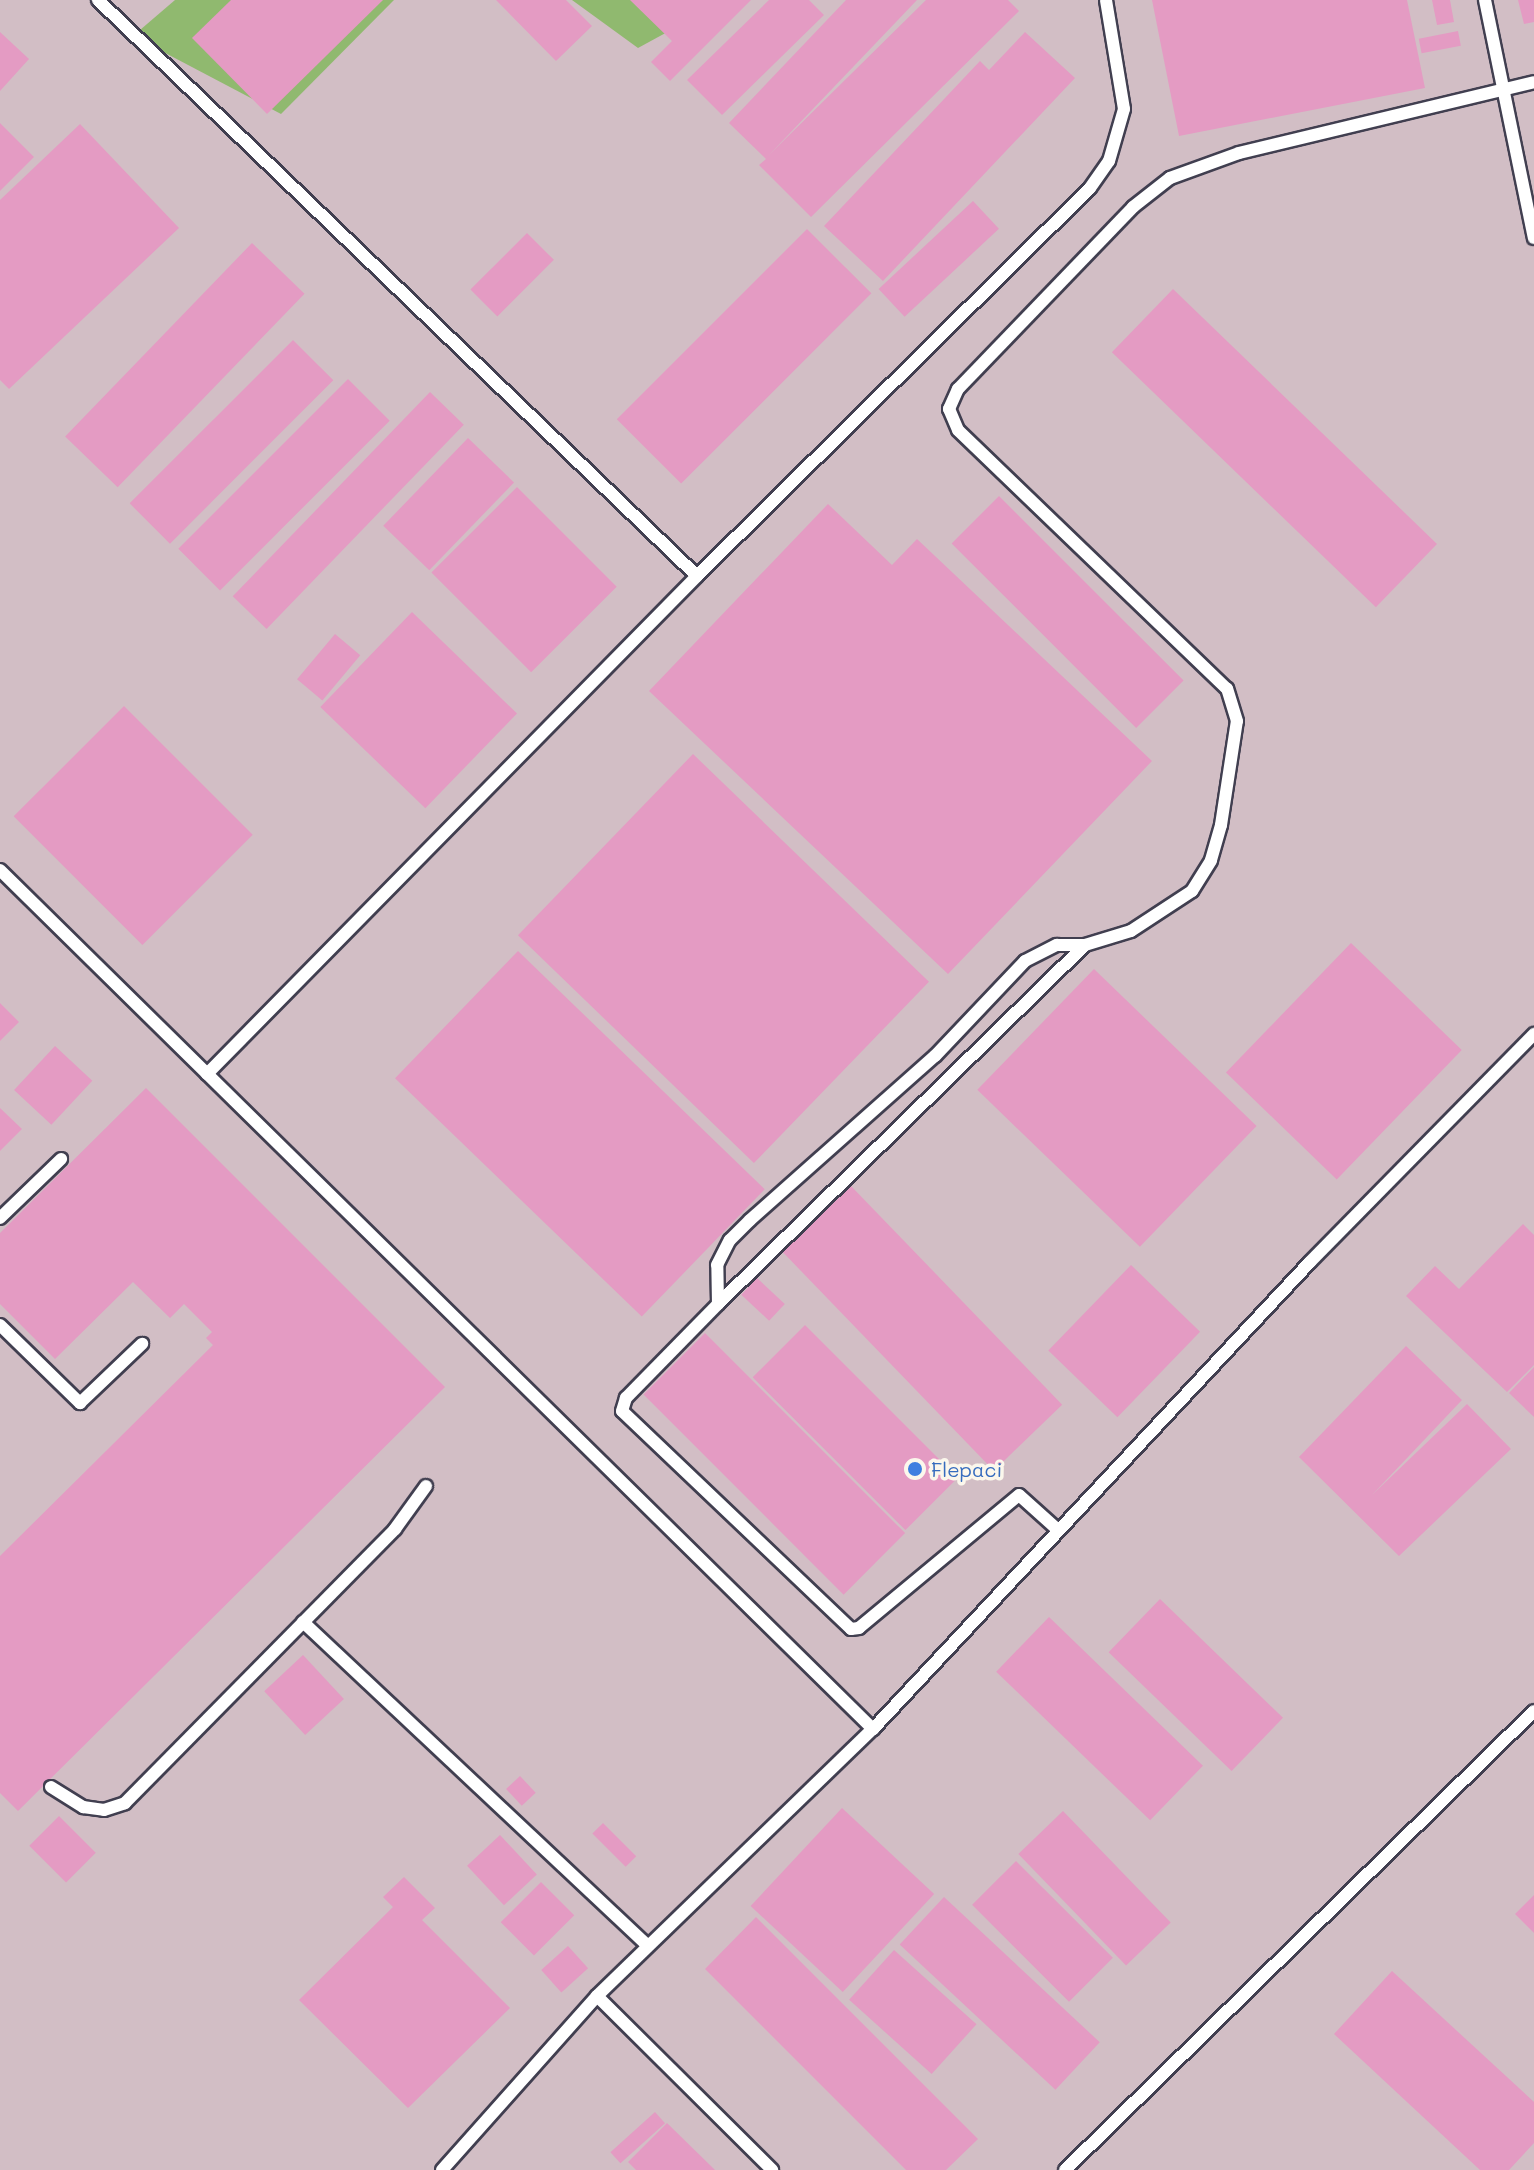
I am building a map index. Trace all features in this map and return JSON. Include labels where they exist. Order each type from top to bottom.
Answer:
[{"type":"lane","points":[[98,0],[697,576]]},
{"type":"lane","points":[[207,1074],[697,576],[1090,188],[1109,161],[1124,109],[1106,0]]},
{"type":"lane","points":[[1485,0],[1534,238]]},
{"type":"lane","points":[[718,1304],[717,1265],[730,1240],[750,1220],[935,1056],[1025,961],[1057,945],[1085,945],[1131,931],[1192,891],[1211,860],[1221,825],[1233,768],[1235,705],[1212,671],[958,430],[951,419],[951,400],[1029,313],[1170,178],[1239,153],[1534,82]]},
{"type":"lane","points":[[0,870],[873,1729]]},
{"type":"lane","points":[[1058,1530],[1019,1495],[859,1628],[845,1626],[622,1411],[626,1398],[718,1304],[1085,945]]},
{"type":"lane","points":[[442,2170],[597,1996],[873,1729],[1058,1530],[1534,1034]]},
{"type":"lane","points":[[0,1218],[61,1159]]},
{"type":"lane","points":[[0,1325],[80,1403],[142,1344]]},
{"type":"lane","points":[[51,1787],[83,1807],[104,1810],[125,1803],[395,1529],[426,1486]]},
{"type":"lane","points":[[303,1622],[648,1946]]},
{"type":"lane","points":[[1065,2170],[1534,1711]]},
{"type":"lane","points":[[597,1996],[772,2170]]},
{"type":"shaded area","points":[[0,0],[1534,0],[1534,2170],[0,2170]]},
{"type":"green space","points":[[175,0],[394,0],[281,114],[133,36]]},
{"type":"green space","points":[[572,0],[726,0],[638,48]]},
{"type":"building","points":[[231,0],[383,0],[267,114],[192,38]]},
{"type":"building","points":[[496,0],[566,0],[592,26],[556,61]]},
{"type":"building","points":[[630,0],[751,0],[670,81],[651,62],[672,41]]},
{"type":"building","points":[[769,0],[809,0],[824,15],[722,115],[687,80]]},
{"type":"building","points":[[846,0],[917,0],[769,155],[926,0],[1008,0],[1019,11],[811,217],[759,165],[766,159],[729,123]]},
{"type":"building","points":[[1152,0],[1407,0],[1425,88],[1179,136]]},
{"type":"building","points":[[1432,0],[1450,0],[1454,22],[1437,25]]},
{"type":"building","points":[[1518,0],[1534,0],[1534,22],[1524,24]]},
{"type":"building","points":[[1458,31],[1461,46],[1422,53],[1419,39]]},
{"type":"building","points":[[0,32],[29,59],[0,91]]},
{"type":"building","points":[[1025,32],[1075,78],[883,281],[824,226],[980,61],[989,70]]},
{"type":"building","points":[[0,123],[34,157],[0,191]]},
{"type":"building","points":[[80,124],[179,228],[9,389],[0,380],[0,200]]},
{"type":"building","points":[[973,201],[999,229],[905,317],[879,289]]},
{"type":"building","points":[[807,229],[871,293],[681,484],[617,419]]},
{"type":"building","points":[[527,233],[554,260],[497,316],[470,290]]},
{"type":"building","points":[[252,243],[305,294],[118,487],[65,437]]},
{"type":"building","points":[[1173,289],[1437,544],[1376,607],[1112,352]]},
{"type":"building","points":[[293,340],[333,380],[170,544],[130,503]]},
{"type":"building","points":[[348,379],[390,421],[220,590],[178,549]]},
{"type":"building","points":[[430,392],[464,425],[267,629],[233,596]]},
{"type":"building","points":[[468,438],[514,482],[429,570],[383,526]]},
{"type":"building","points":[[517,487],[617,587],[531,672],[431,573]]},
{"type":"building","points":[[999,496],[1184,681],[1136,728],[952,543]]},
{"type":"building","points":[[828,504],[892,565],[917,539],[1152,761],[948,974],[649,691]]},
{"type":"building","points":[[412,612],[517,713],[425,808],[320,707]]},
{"type":"building","points":[[335,634],[360,655],[322,700],[297,679]]},
{"type":"building","points":[[124,706],[253,835],[142,945],[14,816]]},
{"type":"building","points":[[693,754],[929,982],[754,1163],[518,935]]},
{"type":"building","points":[[1351,943],[1462,1050],[1337,1179],[1226,1072]]},
{"type":"building","points":[[518,951],[765,1189],[642,1317],[395,1078]]},
{"type":"building","points":[[1094,969],[1257,1126],[1140,1247],[977,1090]]},
{"type":"building","points":[[0,1003],[19,1022],[0,1041]]},
{"type":"building","points":[[55,1046],[92,1081],[51,1125],[14,1090]]},
{"type":"building","points":[[146,1088],[445,1387],[18,1811],[0,1793],[0,1556],[213,1345],[206,1338],[212,1332],[184,1304],[170,1318],[133,1282],[55,1359],[0,1304],[0,1233]]},
{"type":"building","points":[[0,1108],[22,1129],[0,1151]]},
{"type":"building","points":[[851,1186],[1062,1405],[994,1471],[783,1252]]},
{"type":"building","points":[[1523,1224],[1534,1235],[1534,1365],[1507,1392],[1406,1296],[1435,1266],[1459,1289]]},
{"type":"building","points":[[1131,1265],[1200,1332],[1117,1417],[1048,1351]]},
{"type":"building","points":[[757,1278],[785,1304],[769,1321],[741,1295]]},
{"type":"building","points":[[805,1325],[958,1478],[905,1530],[753,1377]]},
{"type":"building","points":[[705,1333],[905,1533],[844,1595],[643,1395]]},
{"type":"building","points":[[1406,1346],[1462,1400],[1372,1495],[1467,1404],[1511,1449],[1399,1556],[1299,1457]]},
{"type":"building","points":[[1534,1367],[1534,1417],[1509,1393]]},
{"type":"building","points":[[1160,1599],[1283,1718],[1232,1771],[1109,1652]]},
{"type":"building","points":[[1049,1617],[1203,1766],[1150,1820],[996,1672]]},
{"type":"building","points":[[303,1655],[344,1699],[305,1735],[264,1691]]},
{"type":"building","points":[[520,1776],[536,1793],[522,1806],[506,1789]]},
{"type":"building","points":[[842,1808],[934,1894],[843,1992],[751,1906]]},
{"type":"building","points":[[1063,1811],[1171,1922],[1126,1966],[1018,1854]]},
{"type":"building","points":[[59,1816],[96,1853],[66,1882],[29,1846]]},
{"type":"building","points":[[603,1823],[636,1856],[626,1867],[592,1834]]},
{"type":"building","points":[[500,1835],[537,1874],[504,1905],[467,1866]]},
{"type":"building","points":[[1016,1861],[1113,1958],[1069,2002],[972,1905]]},
{"type":"building","points":[[404,1877],[435,1908],[422,1920],[510,2008],[408,2108],[299,2000],[393,1907],[383,1897]]},
{"type":"building","points":[[541,1882],[574,1915],[534,1956],[501,1922]]},
{"type":"building","points":[[1534,1895],[1534,1933],[1515,1914]]},
{"type":"building","points":[[944,1897],[1100,2042],[1055,2090],[900,1945]]},
{"type":"building","points":[[756,1917],[978,2139],[946,2170],[906,2170],[705,1969]]},
{"type":"building","points":[[568,1946],[588,1968],[561,1992],[541,1970]]},
{"type":"building","points":[[894,1950],[976,2024],[932,2074],[849,2000]]},
{"type":"building","points":[[1392,1971],[1534,2102],[1534,2143],[1509,2170],[1480,2170],[1334,2034]]},
{"type":"building","points":[[655,2112],[665,2123],[620,2163],[610,2152]]},
{"type":"building","points":[[667,2123],[715,2170],[636,2170],[628,2162]]},
{"type":"place","name":"Flepaci","points":[[915,1469]]}]
